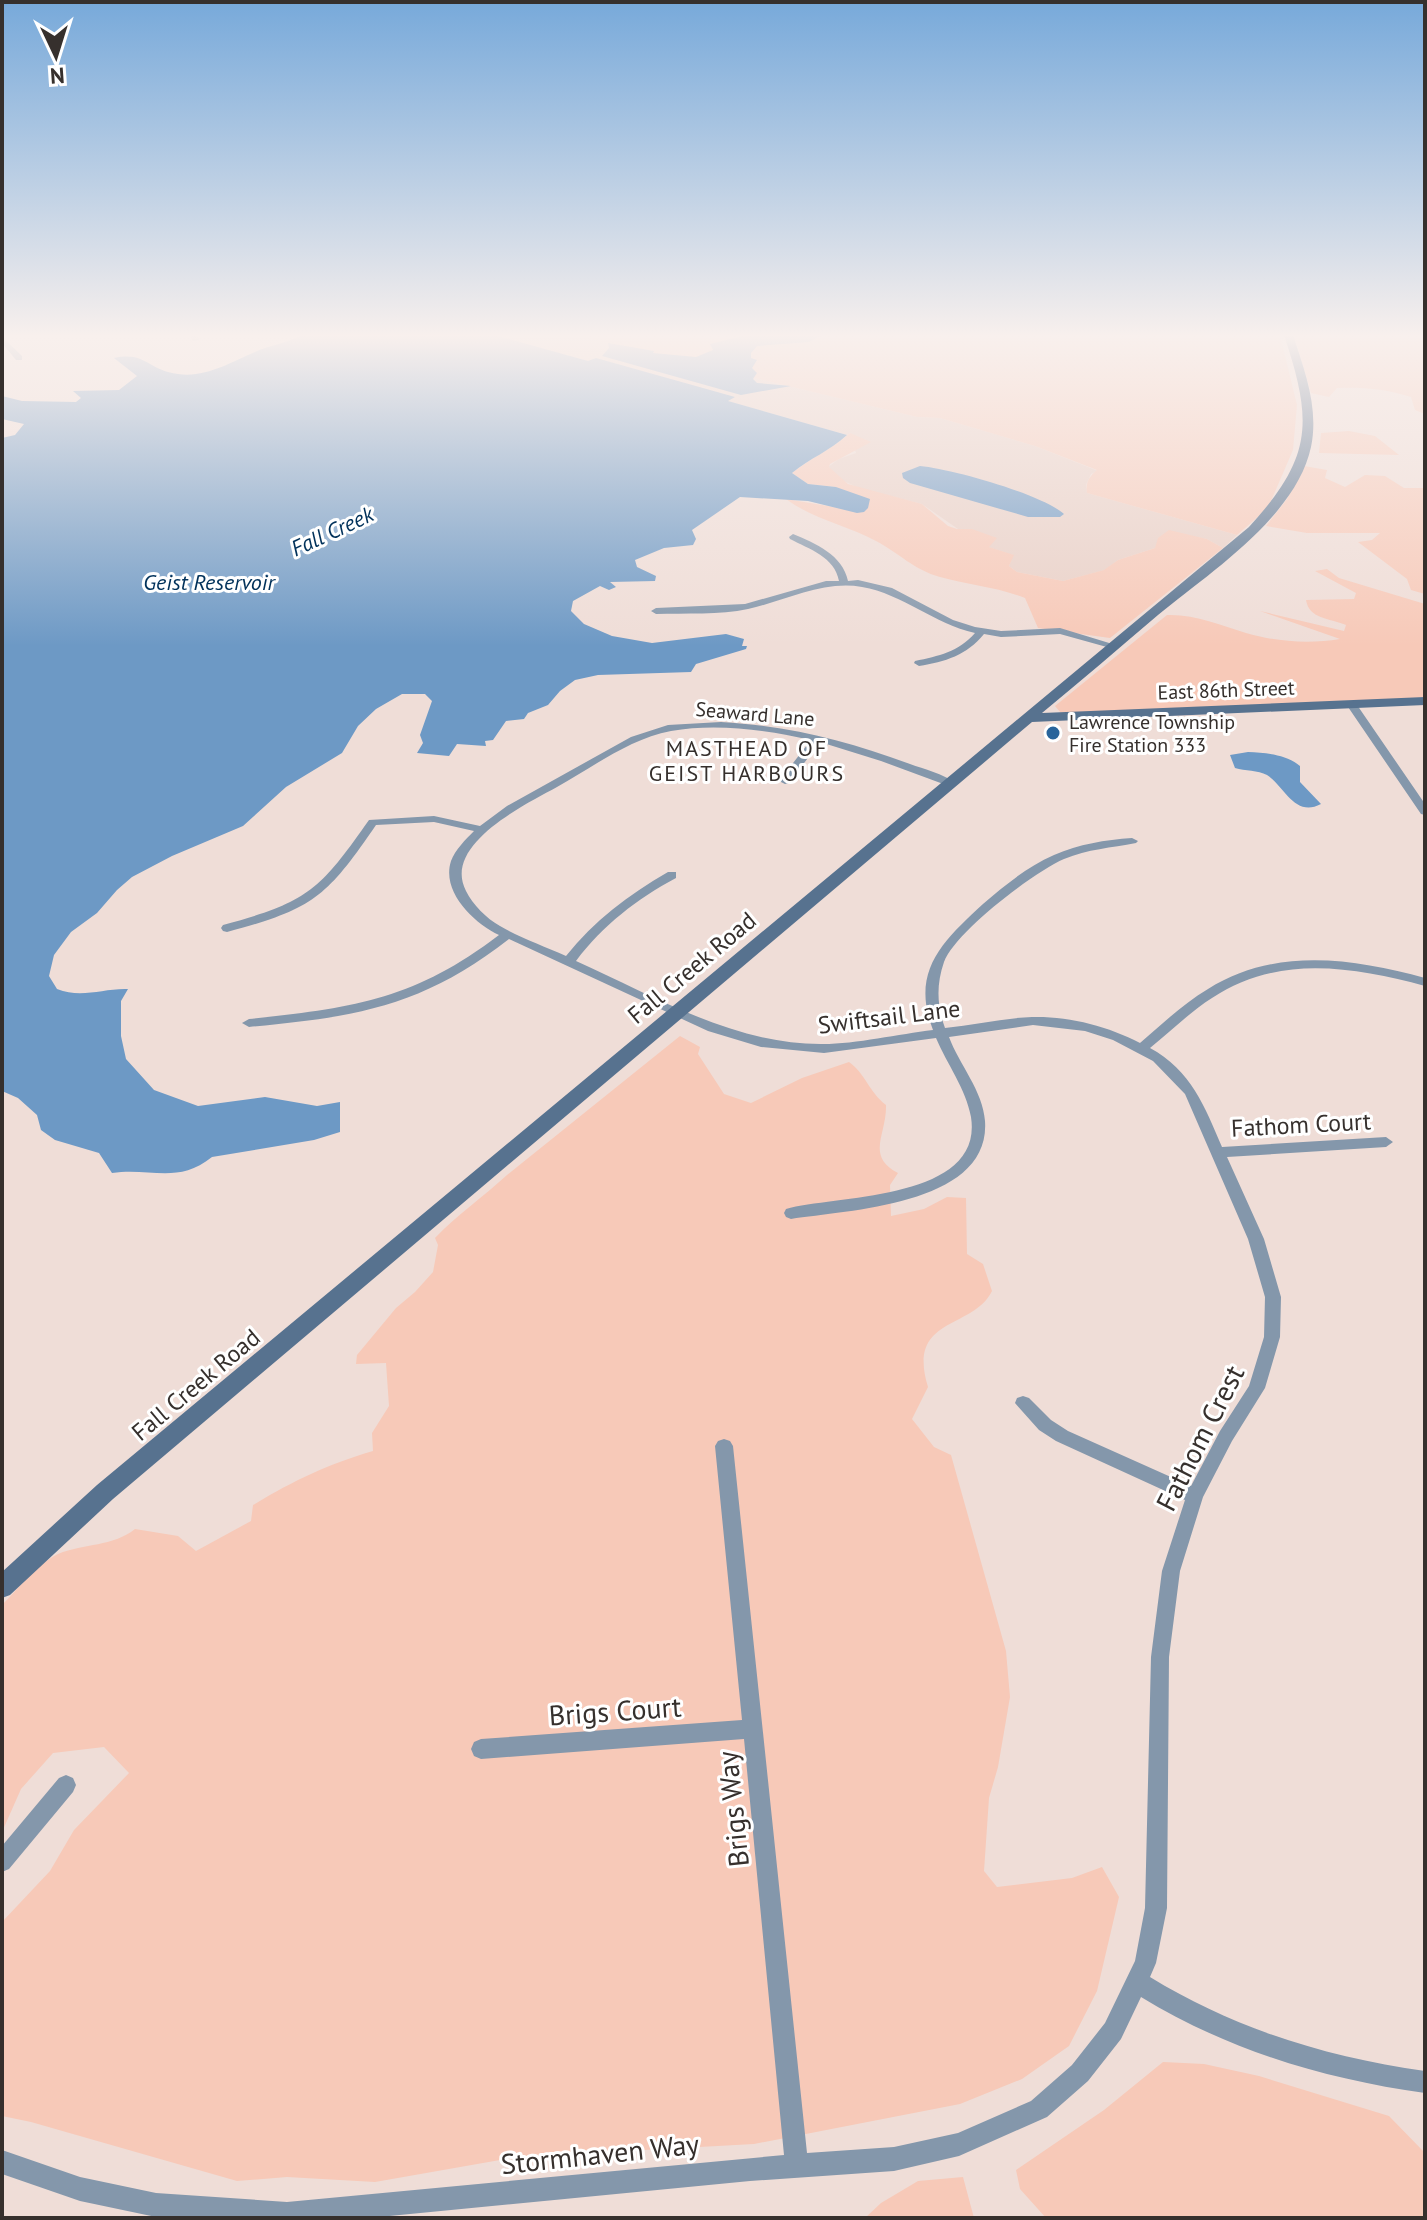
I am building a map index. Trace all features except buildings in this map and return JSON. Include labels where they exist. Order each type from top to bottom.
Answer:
[{"type":"main road","name":"Fall Creek Road","points":[[2,1587],[105,1492],[1250,531],[1279,503],[1290,487],[1305,451],[1307,439]]},
{"type":"main road","name":"East 86th Street","points":[[1028,718],[1425,701]]},
{"type":"street","points":[[793,537],[834,561],[843,573],[844,583]]},
{"type":"street","points":[[656,611],[745,607],[815,587],[844,583],[889,590],[950,622],[981,632],[1060,631],[1114,646]]},
{"type":"street","points":[[919,663],[956,654],[981,632]]},
{"type":"street","points":[[1351,704],[1425,812]]},
{"type":"street","name":"Seaward Lane","points":[[480,829],[627,743],[661,730],[712,726],[787,731],[861,748],[950,783]]},
{"type":"street","points":[[785,781],[818,737]]},
{"type":"street","points":[[227,928],[272,915],[310,898],[338,870],[373,822],[434,819],[480,829]]},
{"type":"street","name":"Swiftsail Lane","points":[[480,829],[460,856],[457,883],[470,909],[486,923],[725,1033],[794,1048],[852,1048],[1027,1022],[1059,1022],[1105,1032],[1142,1048]]},
{"type":"street","points":[[791,1213],[910,1193],[940,1182],[964,1164],[977,1142],[979,1118],[931,1010],[931,982],[941,956],[953,940],[1012,884],[1039,865],[1089,846],[1132,841]]},
{"type":"street","points":[[569,961],[615,912],[672,875]]},
{"type":"street","points":[[249,1023],[341,1013],[397,1000],[456,973],[508,934]]},
{"type":"street","points":[[1142,1048],[1205,996],[1234,979],[1264,970],[1297,965],[1347,965],[1391,972],[1425,982]]},
{"type":"street","name":"Fathom Crest","points":[[1137,1982],[1148,1952],[1157,1897],[1162,1632],[1175,1557],[1207,1470],[1257,1388],[1273,1331],[1273,1297],[1267,1267],[1219,1152],[1188,1088],[1168,1066],[1142,1048]]},
{"type":"street","name":"Fathom Court","points":[[1219,1152],[1386,1142]]},
{"type":"street","points":[[1023,1403],[1045,1425],[1062,1436],[1195,1496]]},
{"type":"street","name":"Brigs Way","points":[[724,1446],[797,2166]]},
{"type":"street","name":"Brigs Court","points":[[481,1749],[753,1729]]},
{"type":"street","points":[[2,1862],[66,1785]]},
{"type":"street","points":[[1137,1982],[1191,2013],[1258,2042],[1363,2073],[1425,2082]]},
{"type":"street","name":"Stormhaven Way","points":[[2,2162],[80,2189],[156,2205],[287,2214],[916,2155],[959,2144],[1039,2109],[1095,2057],[1113,2031],[1137,1982]]},
{"type":"shaded area","points":[[843,439],[863,439],[871,442],[830,464],[829,467],[848,484],[922,504],[948,526],[972,529],[997,538],[989,547],[1014,555],[1009,566],[1017,572],[1063,581],[1104,570],[1118,560],[1155,548],[1158,538],[1169,530],[1207,539],[1223,548],[1110,638],[1038,628],[1025,598],[931,574],[876,541],[807,512],[786,499],[852,510],[836,487],[808,484],[792,473]]},
{"type":"shaded area","points":[[852,439],[1010,439],[1098,471],[1091,474],[1086,485],[1087,493],[1237,535],[1223,548],[1207,539],[1168,532],[1155,548],[1118,560],[1105,570],[1063,581],[1017,572],[1009,566],[1013,555],[988,547],[972,529],[958,529],[922,504],[859,488],[839,479],[828,467],[856,453]]},
{"type":"shaded area","points":[[1010,439],[1294,439],[1293,450],[1268,508],[1237,535],[1087,493],[1089,480],[1097,470]]},
{"type":"shaded area","points":[[1320,439],[1378,439],[1399,455],[1319,453]]},
{"type":"shaded area","points":[[1304,466],[1327,470],[1325,478],[1345,487],[1365,475],[1385,476],[1404,488],[1425,488],[1425,594],[1411,590],[1407,579],[1358,542],[1372,540],[1380,533],[1307,533],[1266,526],[1287,499]]},
{"type":"shaded area","points":[[1327,569],[1339,578],[1425,604],[1425,698],[1061,713],[1055,706],[1167,615],[1197,618],[1281,640],[1340,639],[1260,611],[1344,631],[1346,625],[1315,614],[1306,600],[1354,599],[1356,593],[1315,571]]},
{"type":"shaded area","points":[[680,1036],[700,1047],[698,1054],[724,1094],[751,1103],[802,1078],[849,1062],[886,1105],[880,1152],[888,1166],[898,1173],[890,1185],[891,1216],[924,1209],[947,1197],[966,1198],[967,1254],[983,1264],[992,1291],[983,1303],[934,1336],[926,1348],[924,1364],[928,1387],[912,1419],[934,1447],[951,1455],[1006,1651],[1010,1697],[998,1767],[989,1798],[984,1871],[997,1887],[1072,1878],[1102,1867],[1119,1897],[1097,1991],[1069,2046],[1022,2079],[960,2104],[754,2144],[517,2157],[375,2182],[287,2177],[237,2181],[2,2116],[2,1922],[50,1871],[74,1830],[129,1773],[104,1747],[53,1753],[21,1789],[2,1832],[2,1605],[35,1570],[58,1554],[108,1542],[135,1529],[178,1536],[196,1551],[251,1521],[253,1505],[268,1496],[325,1468],[373,1451],[372,1433],[389,1406],[386,1363],[356,1364],[357,1355],[396,1308],[433,1272],[438,1245],[435,1238],[507,1175]]},
{"type":"shaded area","points":[[1163,2062],[1204,2064],[1259,2076],[1389,2116],[1425,2153],[1425,2218],[1046,2218],[1020,2189],[1016,2170],[1104,2110]]},
{"type":"shaded area","points":[[963,2177],[974,2218],[865,2218],[881,2203],[918,2181]]},
{"type":"water","name":"Geist Reservoir","points":[[2,439],[843,439],[792,473],[808,484],[836,487],[870,499],[864,512],[808,501],[740,497],[692,530],[696,539],[693,545],[664,548],[635,560],[637,567],[656,576],[655,581],[610,582],[616,587],[609,590],[600,586],[573,601],[571,611],[584,624],[612,636],[652,643],[726,634],[744,639],[742,646],[747,646],[746,649],[696,664],[691,672],[598,675],[575,680],[548,705],[528,713],[524,719],[506,721],[493,740],[485,741],[486,746],[457,744],[449,756],[417,753],[423,743],[420,735],[432,701],[425,694],[402,694],[376,709],[358,726],[342,753],[286,787],[243,826],[132,877],[97,913],[71,932],[54,955],[49,976],[57,989],[84,993],[128,989],[121,1001],[121,1036],[126,1059],[154,1090],[198,1106],[265,1097],[317,1106],[340,1102],[340,1132],[314,1140],[212,1157],[175,1173],[112,1173],[99,1153],[55,1140],[41,1130],[37,1115],[18,1098],[2,1091]]},
{"type":"water","points":[[920,466],[995,484],[1036,498],[1064,514],[1060,517],[1028,517],[910,483],[903,478],[902,473]]},
{"type":"water","points":[[1248,752],[1276,755],[1300,766],[1300,782],[1321,804],[1304,807],[1291,799],[1267,775],[1235,768],[1230,755]]},
{"type":"place","name":"Lawrence Township Fire Station 333","points":[[1053,733]]},
{"type":"district","name":"MASTHEAD OF GEIST HARBOURS","points":[[747,760]]},
{"type":"water label","name":"Fall Creek","points":[[332,531]]}]
